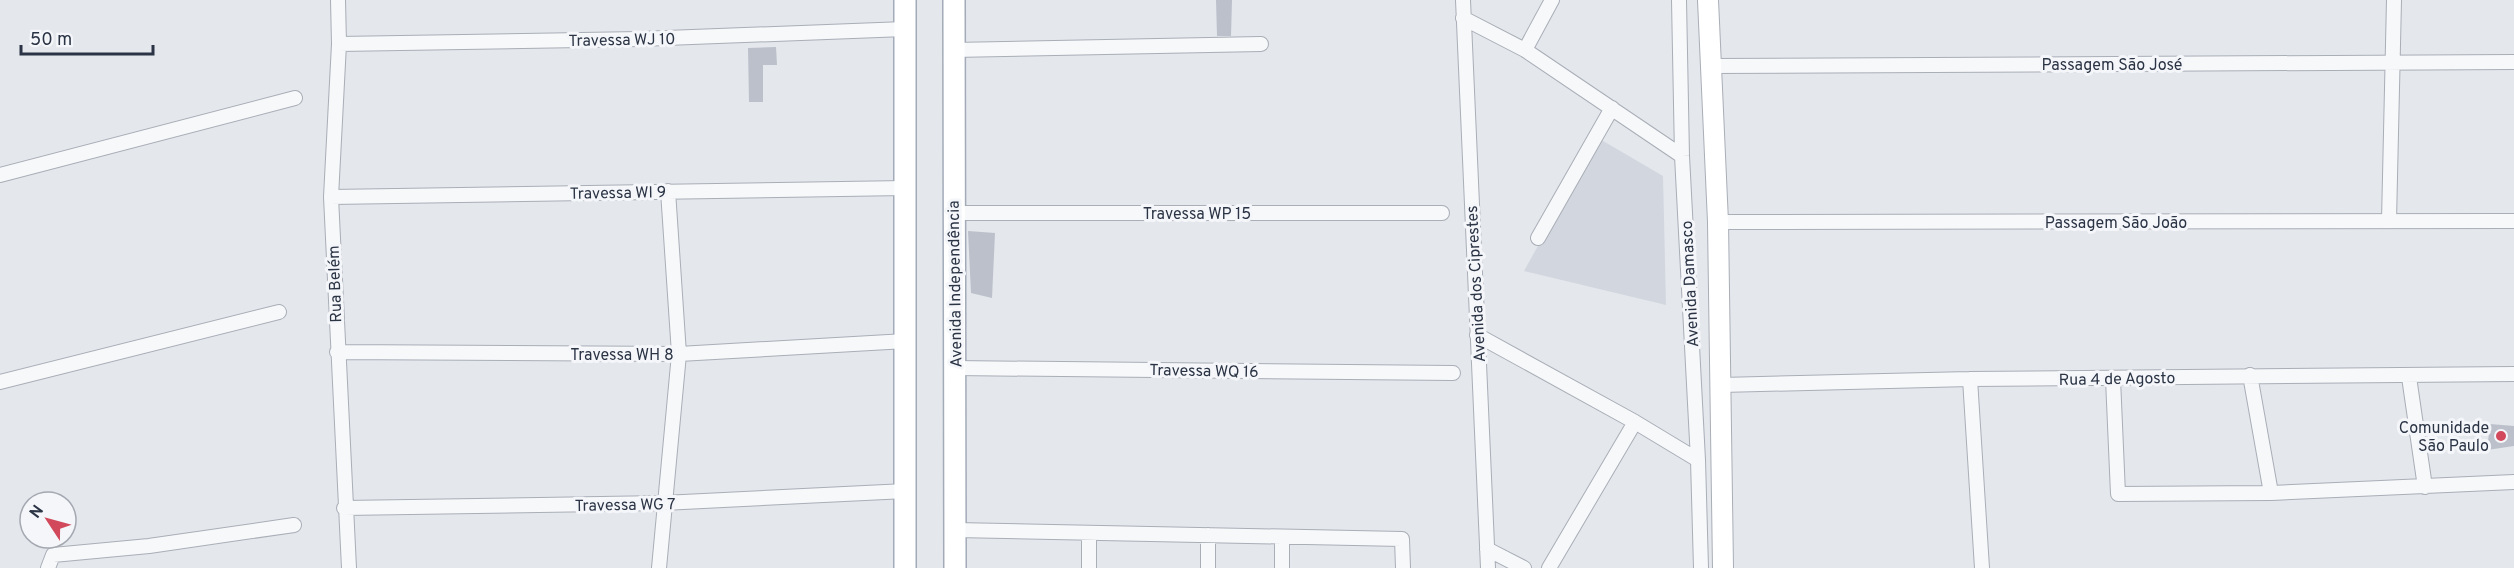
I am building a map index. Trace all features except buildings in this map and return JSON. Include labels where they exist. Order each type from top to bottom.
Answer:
[{"type":"main road","points":[[905,0],[905,568]]},
{"type":"main road","name":"Avenida Independência","points":[[954,0],[955,568]]},
{"type":"street","name":"Rua Belém","points":[[338,0],[339,44],[331,197],[344,508],[349,568]]},
{"type":"street","name":"Avenida dos Ciprestes","points":[[1463,0],[1488,568]]},
{"type":"street","points":[[1525,50],[1552,0]]},
{"type":"street","name":"Avenida Damasco","points":[[1679,0],[1682,156],[1698,460],[1701,568]]},
{"type":"street","name":"Avenida Damasco","points":[[1708,0],[1718,222],[1723,568]]},
{"type":"street","points":[[2389,221],[2394,0]]},
{"type":"street","points":[[1463,18],[1525,50],[1682,156]]},
{"type":"street","name":"Travessa WJ 10","points":[[339,44],[640,39],[905,29]]},
{"type":"street","points":[[953,50],[1262,44]]},
{"type":"street","name":"Passagem São José","points":[[1710,66],[2514,62]]},
{"type":"street","points":[[0,175],[295,98]]},
{"type":"street","points":[[1538,238],[1612,108]]},
{"type":"street","name":"Travessa WI 9","points":[[331,197],[905,188]]},
{"type":"street","points":[[659,568],[663,504],[679,354],[668,191]]},
{"type":"street","name":"Travessa WP 15","points":[[953,213],[1442,213]]},
{"type":"street","name":"Passagem São João","points":[[1718,222],[2514,221]]},
{"type":"street","points":[[0,382],[279,312]]},
{"type":"street","points":[[1477,335],[1635,422],[1698,460]]},
{"type":"street","name":"Travessa WH 8","points":[[337,352],[679,354],[906,341]]},
{"type":"street","name":"Travessa WQ 16","points":[[955,368],[1453,373]]},
{"type":"street","name":"Rua 4 de Agosto","points":[[1721,385],[2250,375],[2409,377],[2514,374]]},
{"type":"street","points":[[2250,375],[2271,493]]},
{"type":"street","points":[[2409,377],[2425,487]]},
{"type":"street","points":[[1970,379],[1982,568]]},
{"type":"street","points":[[2113,379],[2118,494],[2271,493],[2514,482]]},
{"type":"street","points":[[1549,568],[1635,422]]},
{"type":"street","name":"Travessa WG 7","points":[[344,508],[663,504],[906,491]]},
{"type":"street","points":[[48,568],[53,555],[149,546],[294,525]]},
{"type":"street","points":[[955,530],[1402,539],[1402,568]]},
{"type":"street","points":[[1089,533],[1089,568]]},
{"type":"street","points":[[1208,535],[1208,568]]},
{"type":"street","points":[[1282,537],[1282,568]]},
{"type":"street","points":[[1487,549],[1524,568]]},
{"type":"shaded area","points":[[1598,138],[1663,176],[1666,305],[1524,271]]},
{"type":"place","name":"Comunidade São Paulo","points":[[2501,436]]}]
